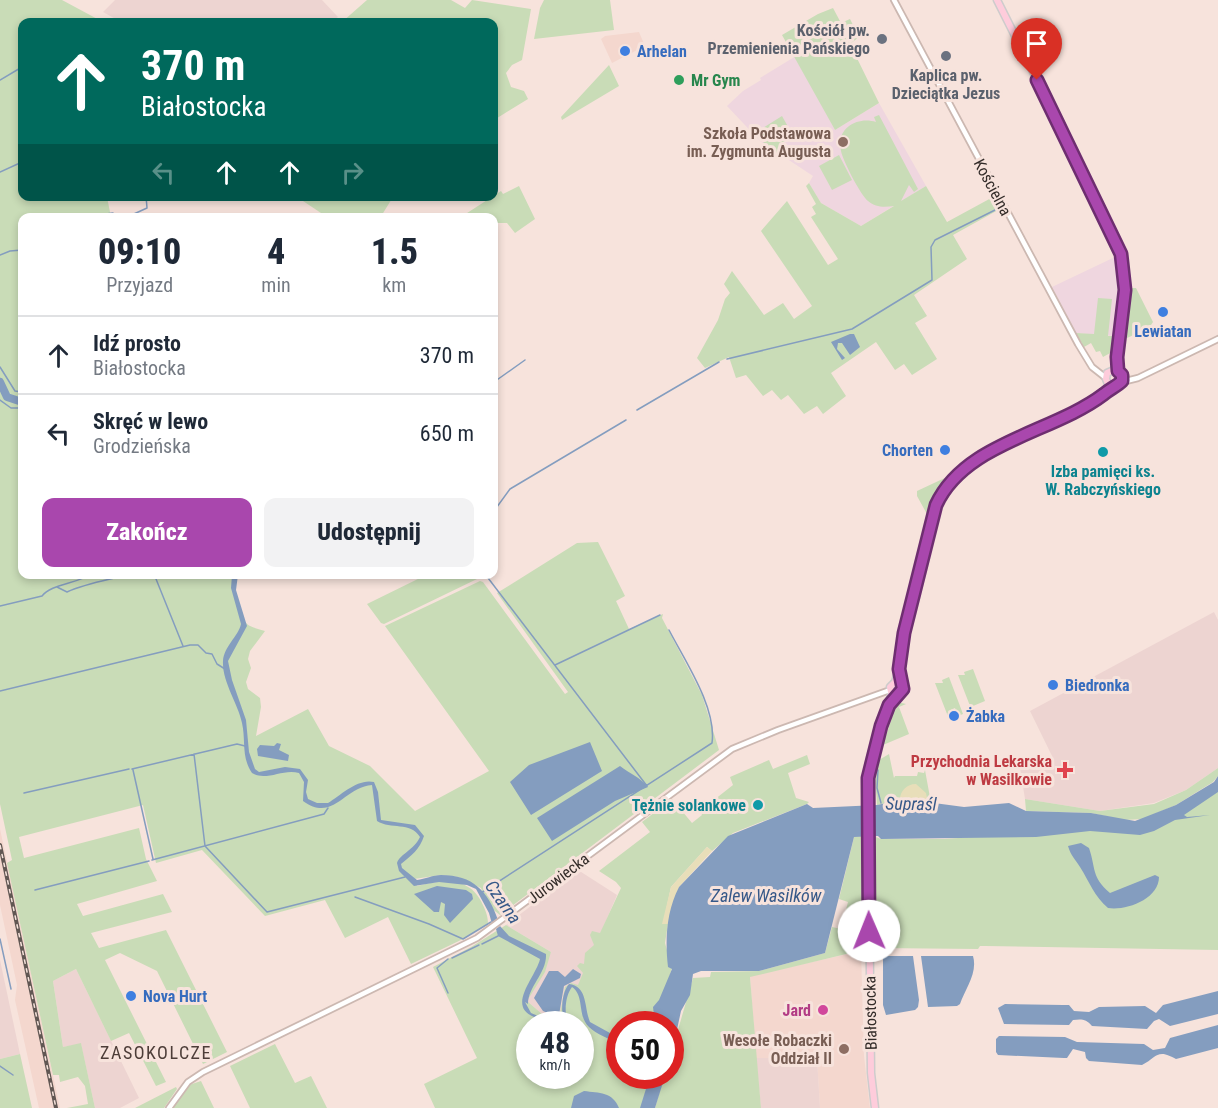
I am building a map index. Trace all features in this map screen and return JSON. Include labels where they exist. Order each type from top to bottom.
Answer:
[{"type":"main road","points":[[898,682],[891,685],[893,693],[903,689],[898,682],[904,633],[930,525],[936,505],[947,486],[966,468],[984,456],[1084,406],[1103,394],[1117,357],[1125,282],[1119,248],[998,0]]},
{"type":"main road","points":[[1111,377],[1122,379]]},
{"type":"main road","points":[[1111,377],[1122,379]]},
{"type":"main road","name":"Białostocka","points":[[875,1108],[871,1073],[868,803],[870,768],[893,693]]},
{"type":"street","name":"Kościelna","points":[[894,0],[1031,259],[1090,364],[1096,371],[1111,377]]},
{"type":"street","points":[[1122,379],[1134,380],[1218,339]]},
{"type":"street","name":"Jurowiecka","points":[[169,1108],[188,1082],[202,1072],[460,947],[492,927],[726,752],[778,729],[893,693]]},
{"type":"shaded area","points":[[115,0],[322,0],[338,17],[114,18],[103,12]]},
{"type":"shaded area","points":[[639,32],[645,46],[612,63],[601,39],[605,36]]},
{"type":"shaded area","name":"Szkoła Podstawowa im. Zygmunta Augusta","points":[[796,56],[835,130],[879,103],[926,186],[861,226],[821,203],[809,183],[813,176],[760,141],[727,106],[743,91],[761,80],[760,78]]},
{"type":"shaded area","points":[[1115,257],[1118,293],[1113,336],[1076,333],[1052,287]]},
{"type":"shaded area","points":[[1214,612],[1218,620],[1218,768],[1186,790],[1154,803],[1100,811],[1025,799],[1019,762],[1052,756],[1030,711]]},
{"type":"shaded area","points":[[0,829],[60,1108],[39,1108],[15,1000],[17,985],[0,905]]},
{"type":"shaded area","points":[[578,870],[617,895],[578,986],[565,987],[561,1011],[539,1011],[527,1001],[551,952],[506,925]]},
{"type":"shaded area","points":[[861,951],[864,1056],[870,1108],[820,1108],[817,1058],[756,1058],[750,976]]},
{"type":"shaded area","points":[[0,960],[20,1054],[0,1059]]},
{"type":"shaded area","points":[[76,969],[139,1098],[120,1108],[95,1108],[81,1044],[63,1047],[53,981]]},
{"type":"shaded area","points":[[756,1058],[817,1058],[820,1108],[761,1108]]},
{"type":"green space","points":[[0,0],[62,0],[96,18],[18,18],[18,201],[108,201],[110,213],[18,213],[18,579],[235,579],[235,594],[243,620],[265,631],[250,651],[248,659],[251,668],[246,682],[248,689],[260,698],[261,707],[256,736],[308,709],[329,746],[370,766],[415,811],[489,771],[385,626],[480,581],[483,582],[565,694],[568,692],[497,593],[577,543],[598,542],[625,596],[616,601],[629,629],[663,614],[662,618],[702,695],[719,750],[500,915],[486,904],[481,888],[458,877],[441,875],[414,879],[417,886],[435,882],[453,882],[469,887],[481,901],[488,924],[411,964],[388,917],[345,938],[325,900],[265,916],[202,850],[156,863],[143,805],[19,837],[24,858],[139,828],[146,859],[157,881],[77,904],[83,916],[163,894],[172,912],[91,933],[99,948],[166,930],[227,1052],[203,1064],[157,971],[120,953],[105,960],[166,1082],[156,1086],[129,1033],[111,1041],[76,969],[53,981],[63,1047],[81,1043],[95,1108],[67,1108],[88,1104],[85,1086],[78,1077],[60,1082],[59,1075],[53,1075],[7,863],[12,860],[0,804]]},
{"type":"green space","points":[[367,0],[451,0],[465,8],[472,0],[531,9],[522,60],[512,65],[506,73],[511,87],[524,91],[528,99],[498,118],[498,18],[347,18]]},
{"type":"green space","points":[[544,0],[610,0],[614,30],[534,39],[540,8]]},
{"type":"green space","points":[[833,8],[841,23],[850,19],[859,37],[850,44],[879,103],[835,130],[782,35]]},
{"type":"green space","points":[[609,65],[619,86],[562,120],[561,117]]},
{"type":"green space","points":[[879,115],[918,189],[914,192],[909,185],[901,201],[926,186],[947,222],[993,197],[1000,209],[953,235],[967,259],[914,295],[927,316],[915,323],[937,359],[912,375],[904,364],[895,370],[876,342],[831,373],[846,396],[823,414],[817,406],[804,414],[788,395],[781,400],[772,390],[763,396],[746,375],[736,378],[729,357],[705,368],[697,358],[730,293],[724,284],[732,271],[764,315],[783,303],[794,319],[812,306],[761,231],[787,201],[828,265],[838,259],[811,217],[816,214],[812,207],[816,204],[806,186],[809,183],[821,203],[861,226],[894,206],[877,206],[868,201],[852,177],[841,151],[841,136],[849,126],[855,122],[876,122],[874,117]]},
{"type":"green space","points":[[782,116],[791,132],[777,153],[753,134]]},
{"type":"green space","points":[[839,155],[852,180],[832,190],[819,166]]},
{"type":"green space","points":[[519,186],[535,219],[515,233],[507,223],[498,223],[498,213],[467,213],[486,201],[498,201],[498,193],[501,191],[503,194]]},
{"type":"green space","points":[[303,201],[391,201],[383,213],[321,213]]},
{"type":"green space","points":[[1136,288],[1153,322],[1149,328],[1124,338],[1129,290]]},
{"type":"green space","points":[[1098,298],[1112,299],[1108,336],[1113,336],[1112,352],[1103,357],[1100,351],[1096,352],[1091,343],[1084,347],[1076,333],[1094,334]]},
{"type":"green space","points":[[949,476],[927,514],[917,496],[917,491]]},
{"type":"green space","points":[[418,579],[477,579],[384,624],[367,604]]},
{"type":"green space","points":[[973,669],[985,701],[973,706],[975,710],[972,711],[958,675],[965,675],[964,672]]},
{"type":"green space","points":[[949,677],[963,714],[958,716],[955,708],[948,711],[951,718],[949,719],[935,683],[943,683],[942,680]]},
{"type":"green space","points":[[897,702],[906,704],[899,707],[909,734],[883,745]]},
{"type":"green space","points":[[889,754],[894,778],[895,776],[917,776],[918,772],[924,773],[925,770],[931,803],[896,801],[877,805],[875,777],[877,766],[879,760]]},
{"type":"green space","points":[[807,755],[810,764],[788,773],[796,798],[809,802],[733,833],[712,851],[707,847],[671,887],[663,924],[668,924],[665,943],[672,968],[659,1011],[606,1011],[606,1089],[647,1089],[642,1108],[435,1108],[424,1084],[477,1058],[433,967],[506,925],[551,952],[545,972],[527,1001],[539,1011],[516,1011],[516,1089],[594,1089],[594,1011],[560,1011],[565,987],[571,983],[578,985],[583,973],[577,966],[580,963],[584,964],[585,953],[594,945],[590,935],[592,931],[600,933],[621,888],[599,871],[650,832],[642,822],[672,799],[692,823],[702,815],[700,811],[733,785],[730,777],[769,760],[773,769]]},
{"type":"green space","points":[[1218,768],[1218,776],[1213,782],[1176,805],[1143,819],[1124,820],[1091,813],[1026,811],[1025,799],[1100,811],[1154,804],[1186,790]]},
{"type":"green space","points":[[1218,783],[1218,950],[985,946],[980,946],[978,949],[878,948],[873,836],[881,839],[945,839],[1092,828],[1143,831]]},
{"type":"green space","points":[[863,836],[863,950],[750,977],[761,1108],[655,1108],[660,1089],[684,1089],[683,1011],[693,978],[710,977],[711,972],[759,971],[825,953],[832,927],[841,929],[848,902],[839,899],[854,837]]},
{"type":"green space","points":[[275,1044],[295,1083],[311,1076],[327,1108],[250,1108],[230,1066]]},
{"type":"green space","points":[[20,1054],[32,1108],[0,1108],[0,1059]]},
{"type":"green space","points":[[201,1081],[214,1108],[169,1108],[183,1087]]},
{"type":"green space","points":[[176,1087],[177,1089],[164,1108],[135,1108]]},
{"type":"sand","points":[[916,784],[926,793],[928,803],[900,802],[904,789]]},
{"type":"sand","points":[[707,847],[712,851],[679,887],[668,924],[662,924],[671,887]]},
{"type":"water","points":[[854,334],[860,347],[850,355],[842,343],[838,343],[837,349],[845,358],[842,360],[831,342]]},
{"type":"water","points":[[232,579],[237,579],[236,590],[247,626],[228,661],[246,720],[249,752],[255,769],[259,772],[285,767],[300,769],[308,780],[306,792],[308,799],[317,803],[328,803],[362,782],[374,782],[378,792],[381,820],[415,825],[424,836],[418,848],[401,864],[402,868],[417,880],[441,875],[462,878],[470,882],[484,893],[498,920],[492,924],[489,913],[476,889],[467,885],[439,882],[414,886],[399,871],[397,863],[420,837],[406,827],[382,824],[377,821],[372,785],[362,787],[331,806],[322,808],[313,807],[303,801],[304,782],[299,773],[287,772],[263,776],[252,773],[245,755],[240,715],[223,669],[226,651],[241,624],[231,588]]},
{"type":"water","points":[[590,742],[602,771],[531,815],[510,782],[529,765]]},
{"type":"water","points":[[277,743],[281,744],[279,750],[289,755],[288,761],[258,756],[257,749],[260,745],[274,746]]},
{"type":"water","points":[[620,766],[648,787],[615,801],[552,841],[537,818]]},
{"type":"water","name":"Zalew Wasilków","points":[[1218,776],[1218,792],[1184,815],[1187,817],[1210,815],[1175,820],[1154,831],[1140,835],[1090,831],[1036,837],[881,839],[878,836],[854,837],[825,953],[759,971],[701,971],[693,974],[690,995],[681,1011],[653,1011],[653,1007],[659,1000],[672,969],[668,967],[667,937],[671,906],[679,887],[728,836],[807,804],[813,808],[877,805],[896,801],[919,801],[964,807],[1009,803],[1026,811],[1091,813],[1135,821],[1176,805],[1214,782]]},
{"type":"water","points":[[1081,843],[1089,848],[1097,877],[1110,893],[1155,875],[1159,877],[1154,892],[1140,902],[1124,908],[1108,908],[1096,894],[1069,849],[1068,846]]},
{"type":"water","points":[[437,886],[466,890],[472,894],[473,899],[450,923],[444,915],[445,904],[441,902],[439,912],[434,912],[414,894]]},
{"type":"water","points":[[500,926],[509,936],[546,954],[544,967],[531,991],[528,1004],[525,1002],[530,1011],[526,1011],[523,999],[540,959],[498,936],[496,929]]},
{"type":"water","points":[[883,956],[913,956],[919,1000],[915,1010],[886,1015],[883,1005]]},
{"type":"water","points":[[921,956],[973,956],[974,969],[960,1004],[928,1007]]},
{"type":"water","points":[[573,969],[581,974],[580,978],[564,986],[560,1011],[543,1011],[534,998],[549,971],[558,971],[565,977]]},
{"type":"water","points":[[569,984],[579,989],[587,1011],[582,1011],[578,996],[572,987],[568,995],[566,1011],[562,1011],[566,988]]},
{"type":"water","points":[[1218,991],[1218,1014],[1170,1026],[1159,1019],[1147,1029],[1092,1026],[1081,1020],[1073,1020],[1069,1025],[1004,1024],[998,1008],[1005,1004],[1069,1005],[1074,1011],[1089,1012],[1099,1007],[1145,1006],[1156,1013],[1163,1005]]},
{"type":"water","points":[[594,1024],[606,1031],[606,1038],[594,1030]]},
{"type":"water","points":[[1218,1025],[1218,1048],[1176,1059],[1161,1054],[1142,1065],[1089,1061],[1085,1052],[1073,1049],[1067,1058],[998,1055],[996,1052],[996,1039],[999,1036],[1065,1037],[1077,1042],[1144,1044],[1153,1050],[1165,1048],[1170,1038]]},
{"type":"water","points":[[646,1089],[661,1089],[655,1108],[640,1108]]},
{"type":"water","points":[[584,1091],[609,1096],[619,1108],[571,1108],[574,1096]]},
{"type":"waterway","points":[[0,80],[18,69]]},
{"type":"waterway","points":[[0,172],[18,164]]},
{"type":"waterway","points":[[136,213],[147,208],[146,201]]},
{"type":"waterway","points":[[727,359],[852,329],[932,280],[931,247],[935,240],[995,210]]},
{"type":"waterway","points":[[0,255],[18,250]]},
{"type":"waterway","points":[[498,379],[525,360]]},
{"type":"waterway","points":[[637,410],[719,362]]},
{"type":"waterway","points":[[0,367],[15,391],[18,391]]},
{"type":"waterway","name":"Czarna","points":[[0,382],[7,397],[18,401]]},
{"type":"waterway","points":[[0,400],[11,408],[18,408]]},
{"type":"waterway","points":[[498,506],[510,489],[626,420]]},
{"type":"waterway","points":[[0,606],[42,596],[51,589],[81,579]]},
{"type":"waterway","points":[[57,587],[67,592],[110,579]]},
{"type":"waterway","points":[[156,579],[183,646]]},
{"type":"waterway","points":[[489,579],[647,786]]},
{"type":"waterway","points":[[555,665],[660,615]]},
{"type":"waterway","points":[[481,893],[712,743],[710,715],[705,700],[669,630]]},
{"type":"waterway","points":[[0,691],[190,645],[198,645],[206,653],[212,654],[217,664],[225,669]]},
{"type":"waterway","points":[[132,769],[237,744],[245,746]]},
{"type":"waterway","points":[[194,754],[205,846],[267,912],[405,877]]},
{"type":"waterway","points":[[24,793],[129,769]]},
{"type":"waterway","points":[[133,770],[153,859]]},
{"type":"waterway","name":"Supraśl","points":[[878,770],[877,788],[881,803]]},
{"type":"waterway","points":[[152,860],[324,814],[328,808]]},
{"type":"waterway","points":[[35,890],[149,861]]},
{"type":"waterway","points":[[355,897],[463,939],[491,922]]},
{"type":"waterway","points":[[482,944],[498,936]]},
{"type":"waterway","points":[[0,939],[11,989]]},
{"type":"waterway","points":[[452,958],[479,945]]},
{"type":"waterway","points":[[448,959],[437,968],[448,993]]},
{"type":"waterway","points":[[0,1066],[13,1075]]},
{"type":"railway","points":[[0,845],[56,1108]]},
{"type":"place","name":"Kościół pw. Przemienienia Pańskiego","points":[[882,39]]},
{"type":"place","name":"Arhelan","points":[[625,51]]},
{"type":"place","name":"Kaplica pw. Dzieciątka Jezus","points":[[946,56]]},
{"type":"place","name":"Mr Gym","points":[[679,80]]},
{"type":"place","name":"Szkoła Podstawowa im. Zygmunta Augusta","points":[[843,142]]},
{"type":"place","name":"Lewiatan","points":[[1163,312]]},
{"type":"place","name":"Chorten","points":[[945,450]]},
{"type":"place","name":"Izba pamięci ks. W. Rabczyńskiego","points":[[1103,452]]},
{"type":"place","name":"Biedronka","points":[[1053,685]]},
{"type":"place","name":"Żabka","points":[[954,716]]},
{"type":"place","name":"Przychodnia Lekarska w Wasilkowie","points":[[1065,770]]},
{"type":"place","name":"Tężnie solankowe","points":[[758,805]]},
{"type":"place","name":"Nova Hurt","points":[[131,996]]},
{"type":"place","name":"Jard","points":[[823,1010]]},
{"type":"place","name":"Wesołe Robaczki Oddział II","points":[[844,1049]]},
{"type":"district","name":"ZASOKOLCZE","points":[[156,1053]]},
{"type":"route","points":[[869,931],[868,778],[881,726],[889,705],[903,689],[899,669],[904,633],[930,525],[940,495],[954,478],[972,463],[1098,399],[1122,381],[1122,375],[1118,371],[1117,357],[1125,290],[1121,254],[1102,209],[1037,80]]}]
